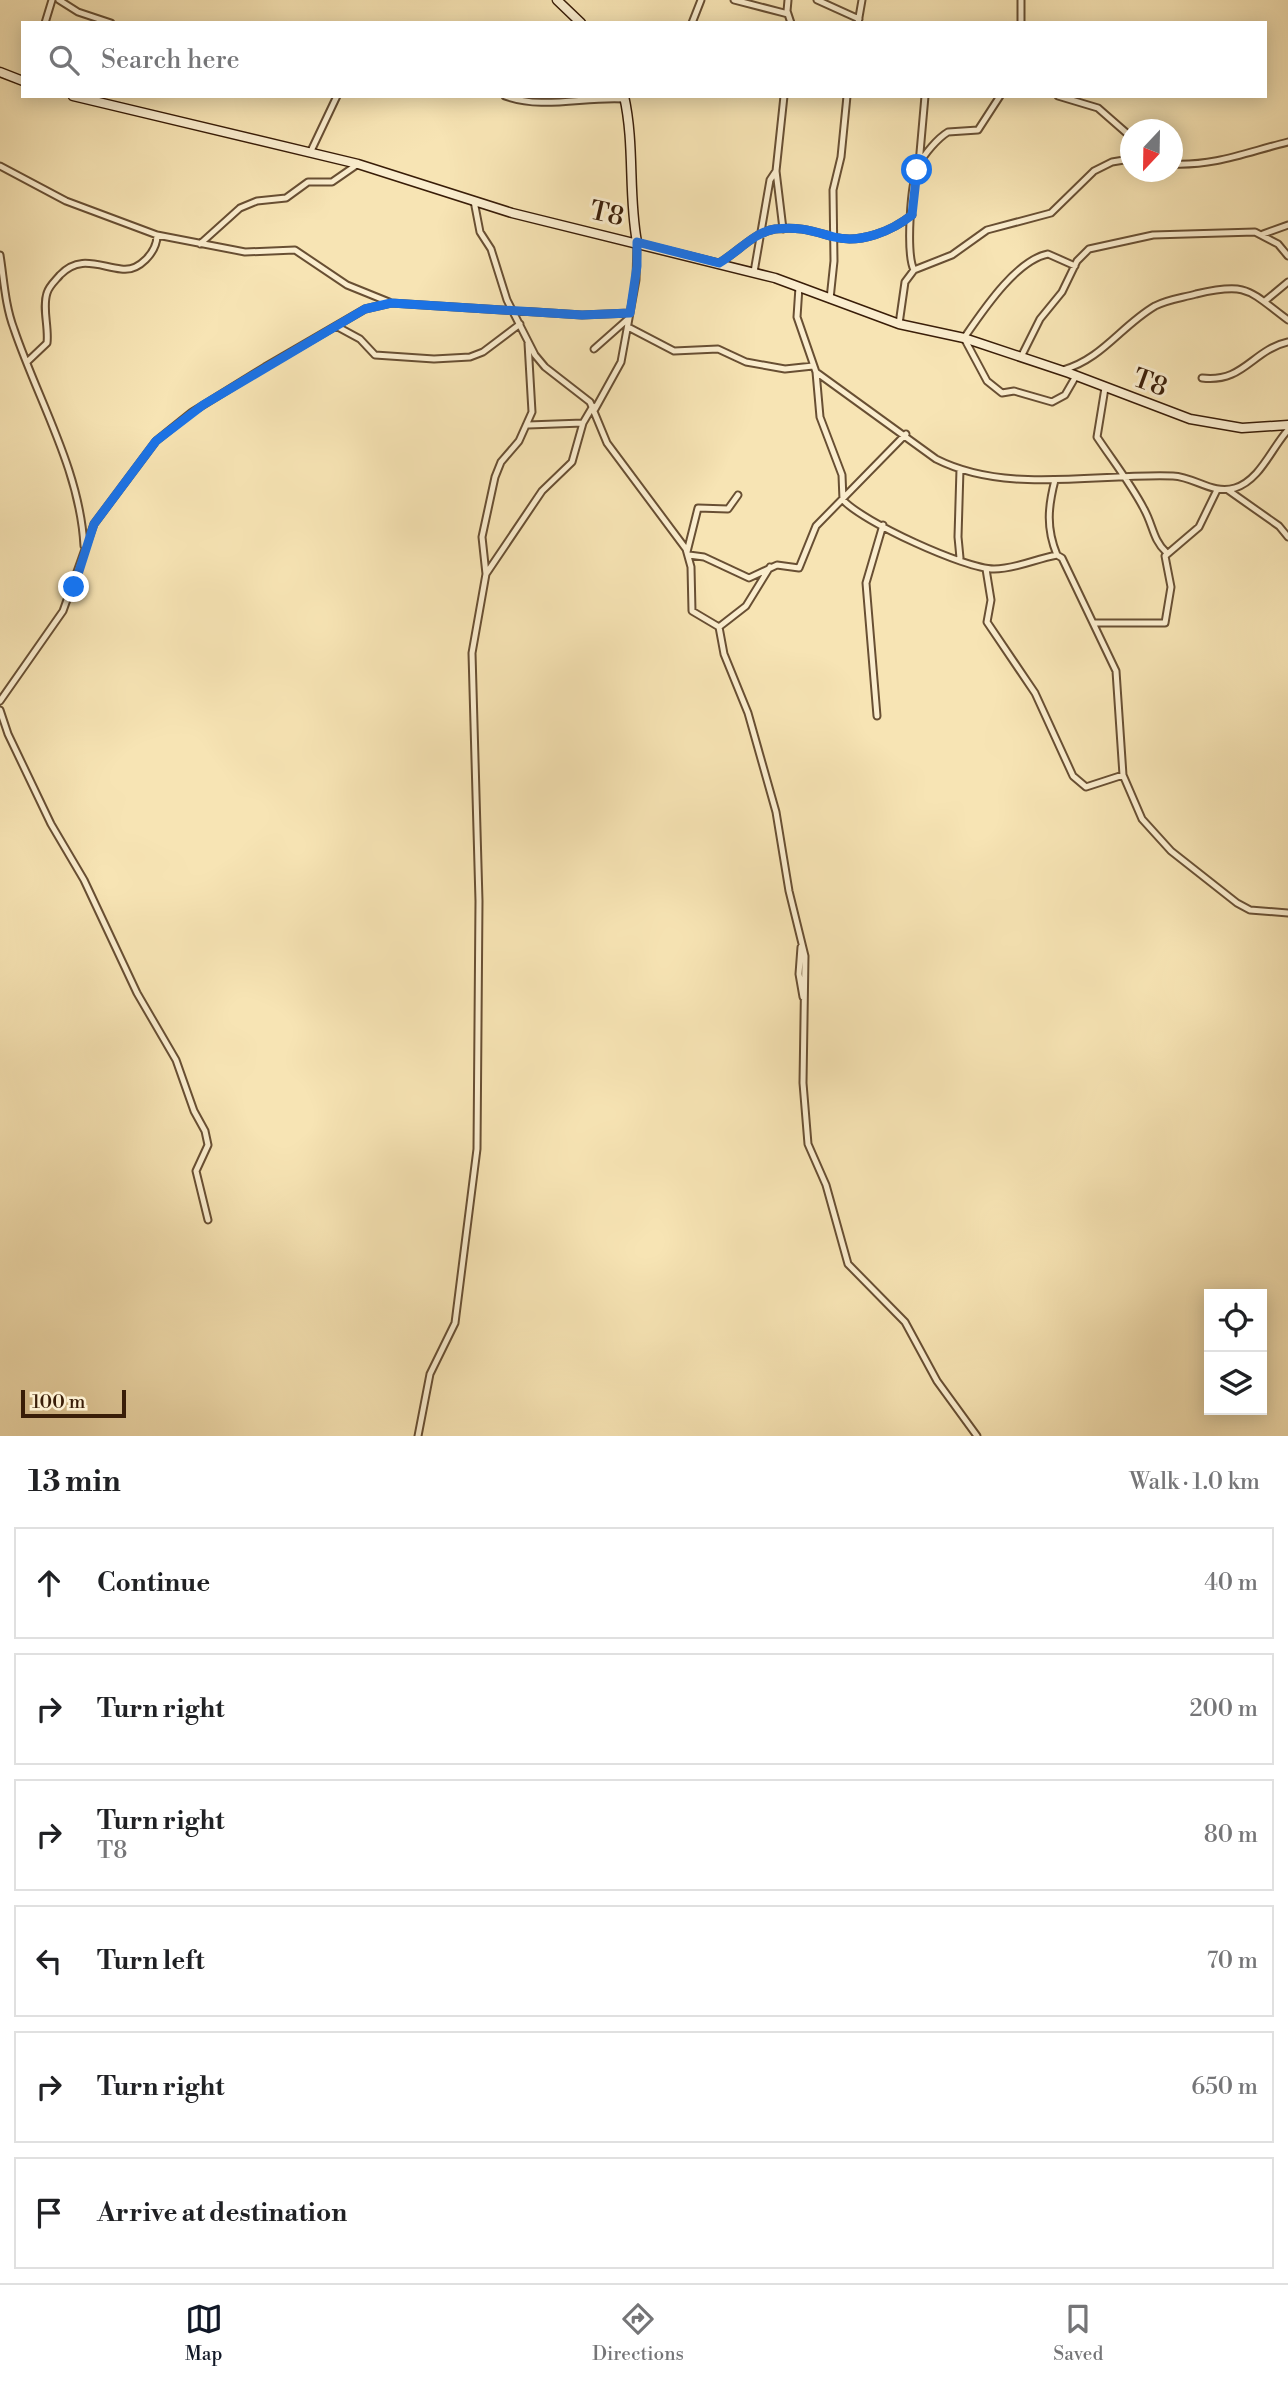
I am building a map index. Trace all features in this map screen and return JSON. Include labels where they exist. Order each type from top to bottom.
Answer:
[{"type":"street","points":[[46,21],[52,0]]},
{"type":"street","points":[[59,0],[78,12],[105,21]]},
{"type":"street","points":[[557,0],[579,21]]},
{"type":"street","points":[[693,21],[701,0]]},
{"type":"street","points":[[734,0],[788,14]]},
{"type":"street","points":[[788,0],[790,21]]},
{"type":"street","points":[[817,0],[858,21],[862,0]]},
{"type":"street","points":[[1021,0],[1021,21]]},
{"type":"street","points":[[0,72],[21,80]]},
{"type":"street","name":"T8","points":[[80,98],[358,164],[474,201],[754,272],[899,324],[964,338],[1211,424],[1258,429],[1288,428]]},
{"type":"street","points":[[310,153],[336,98]]},
{"type":"street","points":[[513,98],[530,103],[584,98]]},
{"type":"street","points":[[486,574],[542,491],[572,462],[585,421],[621,362],[637,266],[637,242],[632,210],[631,139],[624,98]]},
{"type":"street","points":[[783,229],[776,171],[784,98]]},
{"type":"street","points":[[830,299],[834,237],[833,190],[841,157],[847,98]]},
{"type":"street","points":[[914,270],[910,256],[912,215],[925,98]]},
{"type":"street","points":[[919,164],[948,132],[978,130],[999,98]]},
{"type":"street","points":[[1065,98],[1098,108],[1120,127]]},
{"type":"street","points":[[1183,163],[1231,160],[1288,142]]},
{"type":"street","points":[[899,324],[905,282],[914,270],[951,255],[987,230],[1051,213],[1094,172],[1120,161]]},
{"type":"street","points":[[200,244],[240,208],[257,201],[286,198],[303,184],[327,184],[358,164]]},
{"type":"street","points":[[0,166],[73,205],[157,235],[258,254],[295,250],[347,285],[391,303]]},
{"type":"street","points":[[754,272],[770,180],[776,171]]},
{"type":"street","points":[[474,201],[480,232],[493,253],[503,290],[541,363],[594,408],[607,443],[688,554],[692,575],[690,606],[695,614],[719,627]]},
{"type":"street","points":[[719,263],[760,235],[783,229],[804,227],[844,238],[878,233],[899,225],[912,215]]},
{"type":"street","points":[[1021,357],[1040,319],[1062,292],[1075,266],[1089,249],[1123,240],[1212,232],[1263,234],[1288,225]]},
{"type":"street","points":[[1263,234],[1288,256]]},
{"type":"street","points":[[27,362],[47,342],[47,293],[64,271],[72,265],[82,263],[119,269],[133,267],[151,254],[157,235]]},
{"type":"street","points":[[1075,266],[1048,254],[1037,257],[991,300],[964,338],[988,381],[1002,393],[1018,392],[1049,402],[1065,394],[1076,376]]},
{"type":"street","points":[[0,255],[10,318],[74,487],[82,521],[84,554]]},
{"type":"street","points":[[1265,301],[1288,282]]},
{"type":"street","points":[[799,287],[797,317],[814,369],[820,417],[842,475],[844,500]]},
{"type":"street","points":[[1062,371],[1098,354],[1136,320],[1170,299],[1232,287],[1251,292],[1288,320]]},
{"type":"street","points":[[0,701],[63,611],[97,519],[156,441],[203,405],[365,309],[391,303],[582,315],[630,315]]},
{"type":"street","points":[[594,349],[630,315]]},
{"type":"street","points":[[336,326],[360,339],[375,355],[441,359],[476,355],[520,324]]},
{"type":"street","points":[[628,327],[674,351],[718,349],[746,362],[785,369],[814,369],[936,458],[960,468],[1014,479],[1182,477],[1217,490],[1228,490],[1251,478],[1288,428]]},
{"type":"street","points":[[418,1436],[430,1374],[455,1323],[477,1149],[479,913],[471,653],[486,574],[482,537],[496,472],[528,425],[533,400],[528,340]]},
{"type":"street","points":[[1202,378],[1222,379],[1232,376],[1268,348],[1288,342]]},
{"type":"street","points":[[1094,624],[1165,623],[1171,587],[1165,565],[1166,552],[1155,538],[1145,511],[1125,476],[1097,437],[1105,388]]},
{"type":"street","points":[[528,425],[585,421],[601,427]]},
{"type":"street","points":[[688,554],[704,557],[749,578],[780,565],[799,568],[813,530],[829,510],[844,500],[906,434]]},
{"type":"street","points":[[960,468],[958,557],[963,561]]},
{"type":"street","points":[[1055,480],[1048,510],[1052,542],[1057,555],[1070,569],[1082,603],[1116,671],[1123,775],[1142,819],[1171,851],[1243,907],[1288,913]]},
{"type":"street","points":[[1166,552],[1199,527],[1217,490]]},
{"type":"street","points":[[1228,490],[1279,526],[1288,537]]},
{"type":"street","points":[[688,554],[698,508],[728,509],[738,495]]},
{"type":"street","points":[[844,500],[913,541],[986,569],[1012,567],[1057,555]]},
{"type":"street","points":[[877,716],[866,583],[883,525]]},
{"type":"street","points":[[719,627],[746,606],[770,567]]},
{"type":"street","points":[[986,569],[991,600],[987,622],[1031,685],[1073,776],[1086,787],[1123,775]]},
{"type":"street","points":[[719,627],[724,654],[748,713],[780,826],[789,891],[802,942],[807,974],[804,1000],[805,1132],[826,1185],[848,1264],[905,1322],[937,1381],[978,1436]]},
{"type":"street","points":[[0,710],[8,734],[51,824],[84,880],[137,993],[176,1060],[194,1111],[205,1131],[208,1145],[196,1171],[208,1220]]},
{"type":"route","points":[[74,587],[94,524],[156,441],[218,395],[365,309],[391,303],[442,304],[582,315],[630,313],[637,266],[637,242],[719,263],[760,235],[775,229],[804,227],[834,237],[866,236],[899,225],[912,215],[917,170]]}]
